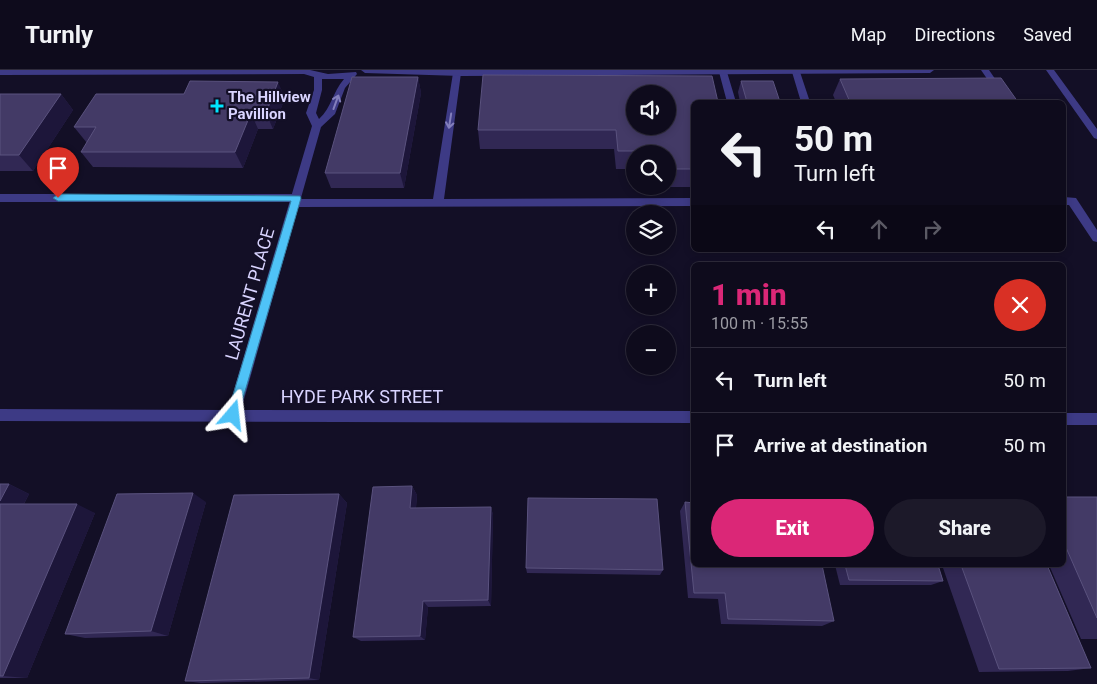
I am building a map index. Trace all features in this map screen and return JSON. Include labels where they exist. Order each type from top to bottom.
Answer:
[{"type":"street","points":[[0,72],[304,70],[318,76],[335,78],[365,70],[458,73],[930,70]]},
{"type":"street","points":[[985,70],[1006,100]]},
{"type":"street","points":[[1050,70],[1097,136]]},
{"type":"street","points":[[723,72],[731,100]]},
{"type":"street","points":[[796,72],[805,100]]},
{"type":"street","points":[[438,203],[458,73]]},
{"type":"street","name":"LAURENT PLACE","points":[[233,415],[317,126],[332,112],[341,88],[351,75]]},
{"type":"street","name":"LAURENT PLACE","points":[[317,126],[311,113],[318,90],[318,76]]},
{"type":"street","points":[[0,198],[438,203],[691,202]]},
{"type":"street","points":[[1068,201],[1097,238]]},
{"type":"street","name":"HYDE PARK STREET","points":[[0,415],[691,417]]},
{"type":"street","points":[[1066,418],[1097,419]]},
{"type":"building","points":[[483,75],[712,76],[718,100],[691,100],[691,169],[676,169],[676,145],[626,145],[626,151],[618,151],[616,130],[478,130]]},
{"type":"building","points":[[352,77],[418,77],[400,173],[325,173]]},
{"type":"building","points":[[1001,78],[1017,100],[849,100],[840,79]]},
{"type":"building","points":[[190,81],[278,82],[266,113],[251,113],[235,152],[81,152],[96,127],[74,127],[96,94],[184,94]]},
{"type":"building","points":[[741,81],[773,81],[779,100],[746,100]]},
{"type":"building","points":[[0,94],[61,94],[19,155],[0,155]]},
{"type":"building","points":[[0,484],[9,484],[0,501]]},
{"type":"building","points":[[412,486],[410,508],[491,507],[488,600],[423,601],[420,636],[353,637],[373,487]]},
{"type":"building","points":[[193,493],[151,631],[65,634],[117,494]]},
{"type":"building","points":[[339,494],[309,678],[185,681],[234,495]]},
{"type":"building","points":[[1066,497],[1097,497],[1097,618],[1066,548]]},
{"type":"building","points":[[528,498],[657,499],[663,570],[526,568]]},
{"type":"building","points":[[685,502],[691,503],[691,563]]},
{"type":"building","points":[[0,504],[77,504],[3,676],[0,676]]},
{"type":"building","points":[[691,567],[822,567],[834,621],[728,619],[725,593],[694,593]]},
{"type":"building","points":[[846,567],[939,567],[943,581],[849,580]]},
{"type":"building","points":[[962,567],[1048,567],[1091,668],[999,669]]},
{"type":"place","name":"The Hillview Pavillion","points":[[217,106]]},
{"type":"route","points":[[58,198],[296,198],[233,415]]}]
